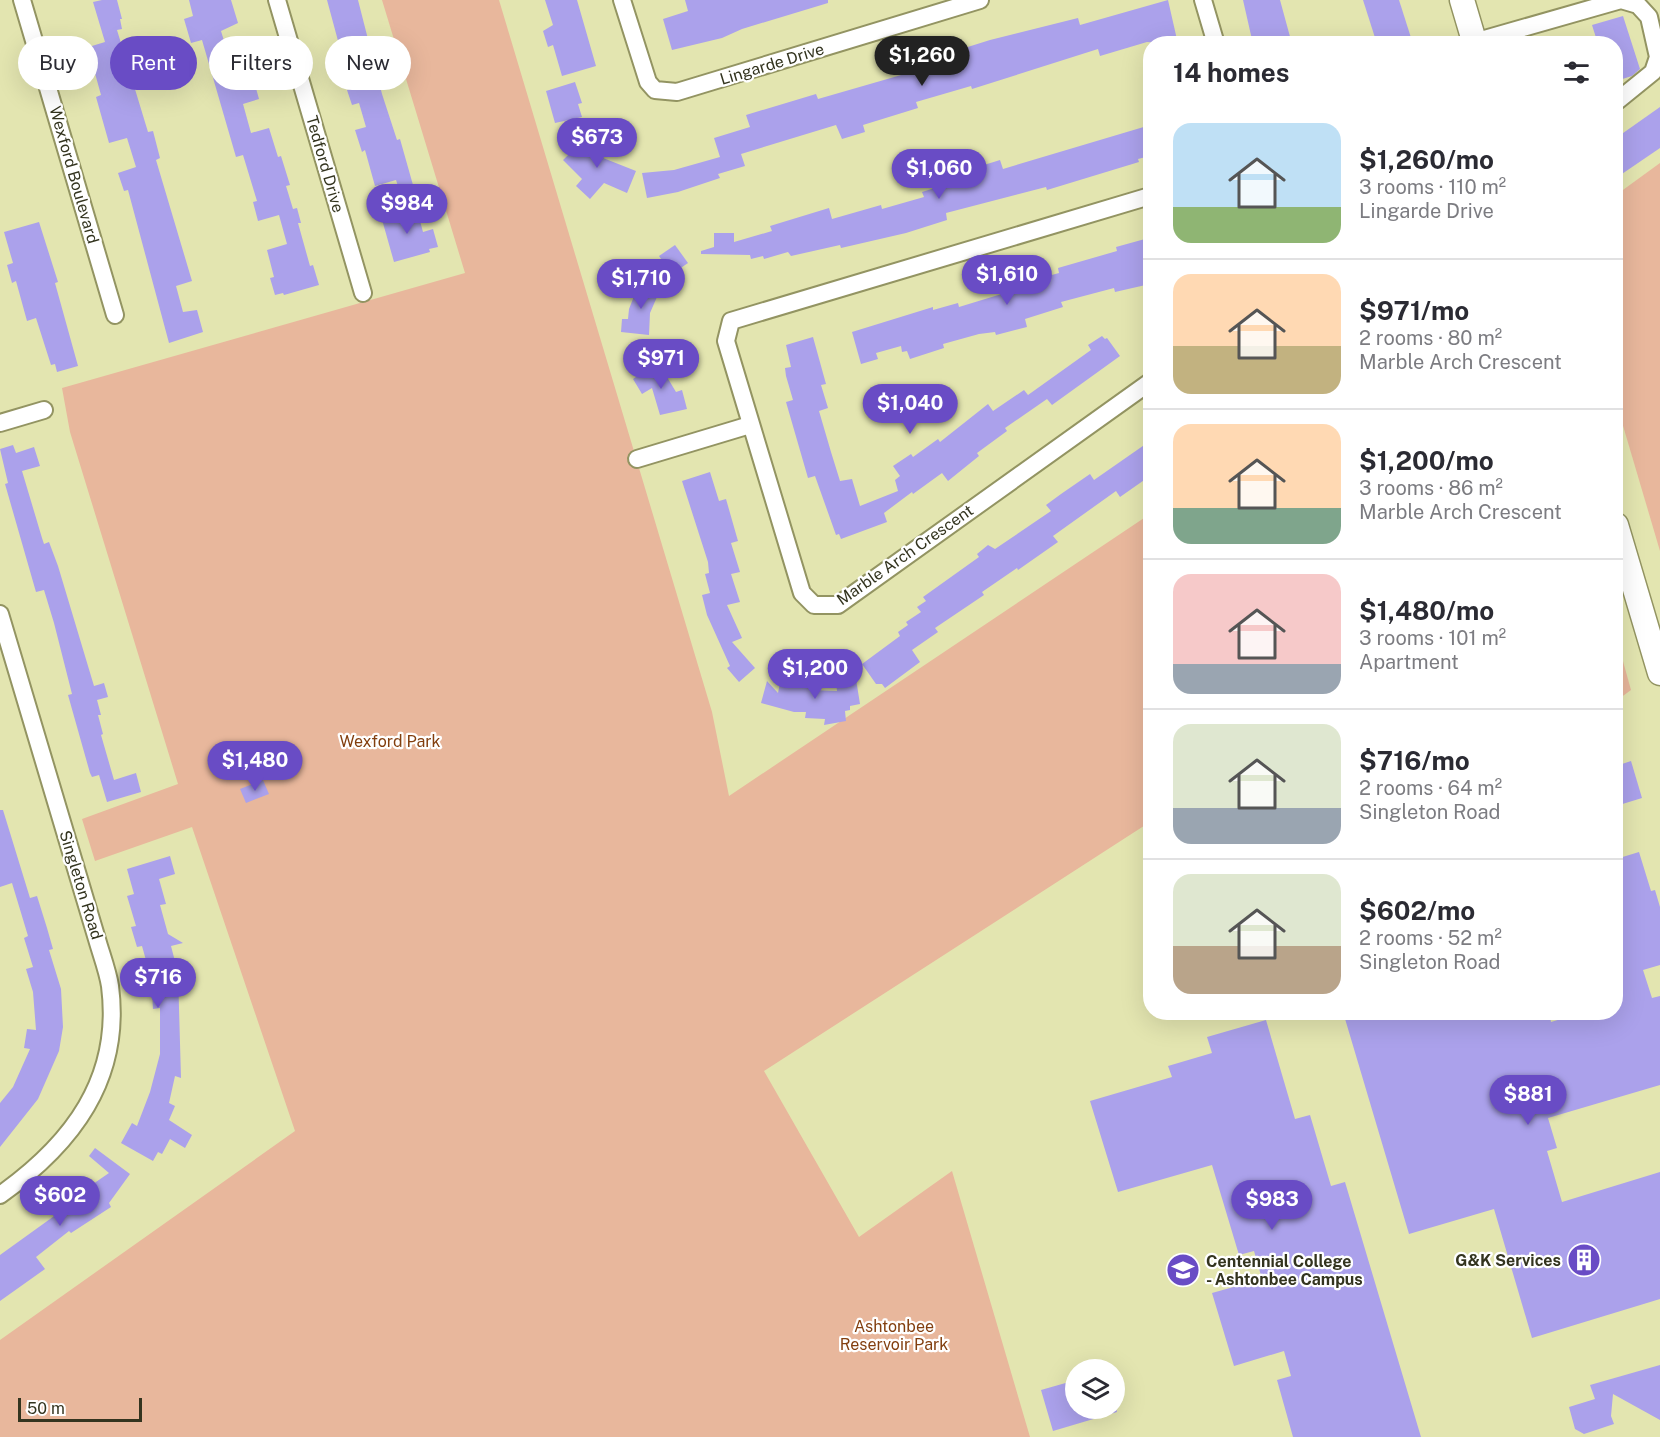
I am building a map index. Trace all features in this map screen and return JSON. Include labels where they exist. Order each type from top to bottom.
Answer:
[{"type":"main road","points":[[1462,0],[1472,36]]},
{"type":"main road","points":[[1623,549],[1660,673]]},
{"type":"street","name":"Wexford Boulevard","points":[[22,0],[115,315]]},
{"type":"street","name":"Tedford Drive","points":[[277,0],[363,293]]},
{"type":"street","name":"Lingarde Drive","points":[[622,0],[648,82],[655,90],[677,92],[980,0]]},
{"type":"street","points":[[1203,0],[1214,36]]},
{"type":"street","points":[[1498,36],[1621,0],[1638,5],[1649,17],[1658,57],[1653,72],[1623,96]]},
{"type":"street","name":"Marble Arch Crescent","points":[[1143,198],[731,321],[726,341],[802,592],[814,605],[838,605],[1143,387]]},
{"type":"street","points":[[0,423],[44,410]]},
{"type":"street","points":[[637,459],[750,425]]},
{"type":"street","name":"Singleton Road","points":[[0,614],[110,986],[111,1028],[105,1064],[92,1102],[62,1144],[0,1195]]},
{"type":"green space","points":[[382,0],[499,0],[712,712],[729,796],[1143,519],[1143,827],[764,1071],[859,1237],[952,1171],[1030,1437],[0,1437],[0,1340],[295,1131],[192,827],[95,861],[82,819],[178,784],[70,432],[62,388],[465,273],[409,90],[411,36],[393,36]]},
{"type":"green space","points":[[1660,163],[1660,551],[1623,426],[1623,190]]},
{"type":"green space","points":[[1623,661],[1631,690],[1623,696]]},
{"type":"building","points":[[117,0],[122,29],[117,30],[119,36],[110,36],[110,90],[135,90],[148,132],[153,131],[160,158],[156,160],[192,281],[176,286],[183,312],[197,310],[203,332],[169,343],[128,190],[124,191],[118,173],[136,167],[127,138],[109,143],[96,97],[101,95],[98,84],[98,44],[105,42],[93,2]]},
{"type":"building","points":[[189,0],[231,0],[238,23],[221,31],[223,36],[209,36],[209,64],[202,40],[197,41],[197,36],[189,36],[184,19],[193,16]]},
{"type":"building","points":[[327,0],[358,0],[367,36],[337,36]]},
{"type":"building","points":[[545,0],[577,0],[596,66],[562,76],[553,45],[548,47],[543,31],[553,25]]},
{"type":"building","points":[[685,0],[828,0],[828,3],[742,29],[722,38],[672,50],[663,19],[688,11]]},
{"type":"building","points":[[1168,0],[1176,36],[1143,36],[1143,43],[1100,56],[1098,49],[972,89],[971,86],[916,102],[918,108],[863,125],[865,132],[842,139],[836,125],[741,154],[745,166],[718,174],[720,178],[678,192],[647,198],[642,173],[674,170],[720,157],[714,138],[750,127],[746,115],[816,94],[818,99],[922,69],[920,62],[990,40],[1078,18],[1080,25]]},
{"type":"building","points":[[1243,0],[1280,0],[1290,36],[1251,36]]},
{"type":"building","points":[[1363,0],[1399,0],[1410,36],[1374,36]]},
{"type":"building","points":[[1623,16],[1640,69],[1632,76],[1623,79],[1623,36],[1595,36],[1592,25]]},
{"type":"building","points":[[575,82],[582,103],[578,104],[582,117],[555,123],[546,91]]},
{"type":"building","points":[[217,90],[257,90],[259,99],[243,104],[251,133],[269,128],[278,157],[281,156],[290,185],[286,186],[293,209],[297,208],[301,223],[298,223],[310,266],[313,265],[319,285],[284,295],[283,293],[275,295],[270,278],[274,277],[267,250],[287,244],[279,215],[258,221],[253,202],[257,201],[243,155],[236,157]]},
{"type":"building","points":[[347,90],[381,90],[397,140],[400,139],[413,185],[399,189],[396,180],[375,186],[365,150],[362,152],[355,130],[366,127],[359,103],[352,105]]},
{"type":"building","points":[[1660,107],[1660,148],[1623,173],[1623,133]]},
{"type":"building","points":[[1143,127],[1143,158],[1138,159],[1139,162],[1047,190],[1046,187],[946,213],[947,220],[906,233],[841,248],[840,245],[791,256],[788,252],[764,259],[763,256],[751,259],[750,255],[701,254],[701,251],[714,247],[714,233],[734,233],[734,242],[772,231],[770,226],[829,208],[832,219],[881,205],[882,209],[924,197],[922,192],[938,187],[937,185],[986,171],[984,165],[1000,160],[1003,169]]},
{"type":"building","points":[[589,135],[604,150],[598,156],[636,171],[627,193],[604,183],[590,199],[576,186],[582,179],[563,160]]},
{"type":"building","points":[[416,206],[423,232],[433,229],[438,247],[429,249],[430,252],[394,262],[381,216]]},
{"type":"building","points":[[39,222],[58,282],[55,283],[78,366],[57,372],[55,364],[51,365],[36,318],[27,321],[16,281],[12,283],[7,265],[13,263],[4,232]]},
{"type":"building","points":[[1143,240],[1143,286],[1115,292],[1114,288],[1061,302],[1063,307],[1025,319],[1027,327],[996,335],[995,332],[979,334],[943,344],[944,348],[910,359],[907,351],[902,352],[901,346],[876,353],[878,359],[861,364],[852,332],[933,307],[933,310],[958,303],[959,307],[1038,283],[1037,279],[1059,273],[1058,268],[1117,251],[1116,247]]},
{"type":"building","points":[[675,245],[688,263],[672,274],[659,256]]},
{"type":"building","points":[[640,281],[660,290],[650,313],[649,335],[621,332],[622,319],[628,319],[629,309]]},
{"type":"building","points":[[1102,336],[1107,338],[1120,356],[1052,405],[1047,399],[1005,428],[1007,431],[977,453],[979,456],[948,481],[942,473],[913,494],[912,492],[884,513],[887,522],[841,539],[839,534],[836,535],[815,476],[808,478],[786,402],[793,400],[786,376],[785,368],[791,367],[786,345],[813,337],[826,384],[821,385],[828,408],[819,411],[840,481],[852,479],[860,506],[898,491],[895,480],[900,476],[893,466],[911,454],[913,457],[938,439],[940,442],[988,404],[993,411],[1024,390],[1028,395],[1091,350],[1088,345]]},
{"type":"building","points":[[658,362],[676,392],[682,390],[687,409],[660,415],[652,388],[642,394],[633,379]]},
{"type":"building","points":[[13,445],[16,453],[34,447],[40,466],[22,471],[44,544],[49,542],[58,566],[94,686],[104,683],[108,697],[97,700],[101,715],[98,715],[103,734],[101,735],[114,780],[136,773],[141,792],[107,802],[99,775],[92,777],[90,773],[68,695],[72,694],[54,623],[44,590],[36,592],[5,484],[8,483],[0,449]]},
{"type":"building","points":[[1143,446],[1143,481],[1120,497],[1116,491],[1053,536],[1058,542],[982,592],[984,595],[935,628],[938,632],[912,650],[920,662],[885,688],[882,684],[876,684],[862,664],[900,636],[898,632],[908,625],[906,622],[921,612],[917,607],[926,601],[923,597],[979,557],[977,554],[988,545],[995,549],[1051,511],[1046,505],[1090,474],[1094,480]]},
{"type":"building","points":[[710,472],[719,501],[726,499],[738,541],[731,543],[740,572],[731,574],[740,602],[727,605],[742,638],[732,642],[755,668],[739,682],[727,668],[730,666],[707,615],[702,595],[710,593],[705,574],[709,573],[708,562],[682,481]]},
{"type":"building","points":[[856,679],[860,704],[850,706],[850,710],[845,711],[846,721],[824,725],[825,719],[805,718],[806,712],[794,712],[761,703],[767,681],[778,693],[780,683],[809,688],[809,690],[837,691],[836,682]]},
{"type":"building","points":[[1631,761],[1642,798],[1623,804],[1623,764]]},
{"type":"building","points":[[263,780],[269,794],[246,803],[240,789]]},
{"type":"building","points":[[0,810],[3,810],[30,898],[37,896],[47,928],[53,949],[49,950],[61,989],[63,1027],[59,1051],[38,1099],[0,1147],[0,1103],[13,1087],[30,1049],[24,1048],[27,1029],[36,1030],[33,992],[26,969],[33,967],[24,938],[28,936],[12,883],[0,887]]},
{"type":"building","points":[[1639,852],[1651,891],[1655,890],[1660,907],[1660,965],[1643,970],[1652,998],[1660,996],[1660,1085],[1548,1118],[1557,1148],[1547,1151],[1562,1202],[1660,1172],[1660,1299],[1532,1338],[1494,1209],[1409,1234],[1345,1020],[1551,1020],[1551,1022],[1558,1020],[1623,1020],[1623,857]]},
{"type":"building","points":[[170,856],[175,874],[159,879],[166,904],[160,905],[168,934],[183,943],[171,946],[178,973],[181,1078],[175,1076],[169,1103],[175,1106],[169,1120],[192,1135],[185,1148],[170,1139],[162,1154],[158,1152],[153,1161],[121,1143],[132,1123],[137,1126],[150,1092],[160,1054],[160,1008],[153,1009],[151,978],[142,946],[137,947],[131,927],[136,926],[127,896],[134,894],[127,869]]},
{"type":"building","points":[[1266,1020],[1295,1119],[1310,1115],[1331,1186],[1345,1182],[1421,1437],[1293,1437],[1277,1380],[1291,1376],[1284,1351],[1234,1366],[1212,1293],[1262,1279],[1254,1251],[1239,1255],[1212,1165],[1118,1192],[1090,1101],[1172,1077],[1168,1066],[1212,1053],[1207,1037]]},
{"type":"building","points":[[95,1148],[130,1174],[109,1203],[111,1207],[71,1233],[69,1231],[36,1257],[45,1269],[0,1301],[0,1255],[57,1214],[55,1210],[109,1173],[89,1156]]},
{"type":"building","points":[[1660,1365],[1660,1420],[1613,1394],[1611,1416],[1614,1424],[1584,1434],[1575,1429],[1569,1407],[1595,1399],[1590,1385]]},
{"type":"building","points":[[1065,1383],[1065,1419],[1093,1419],[1053,1431],[1041,1390]]},
{"type":"place","name":"G&K Services","points":[[1584,1260]]},
{"type":"place","name":"Centennial College - Ashtonbee Campus","points":[[1183,1270]]},
{"type":"park label","name":"Wexford Park","points":[[390,741]]},
{"type":"park label","name":"Ashtonbee Reservoir Park","points":[[894,1335]]}]
